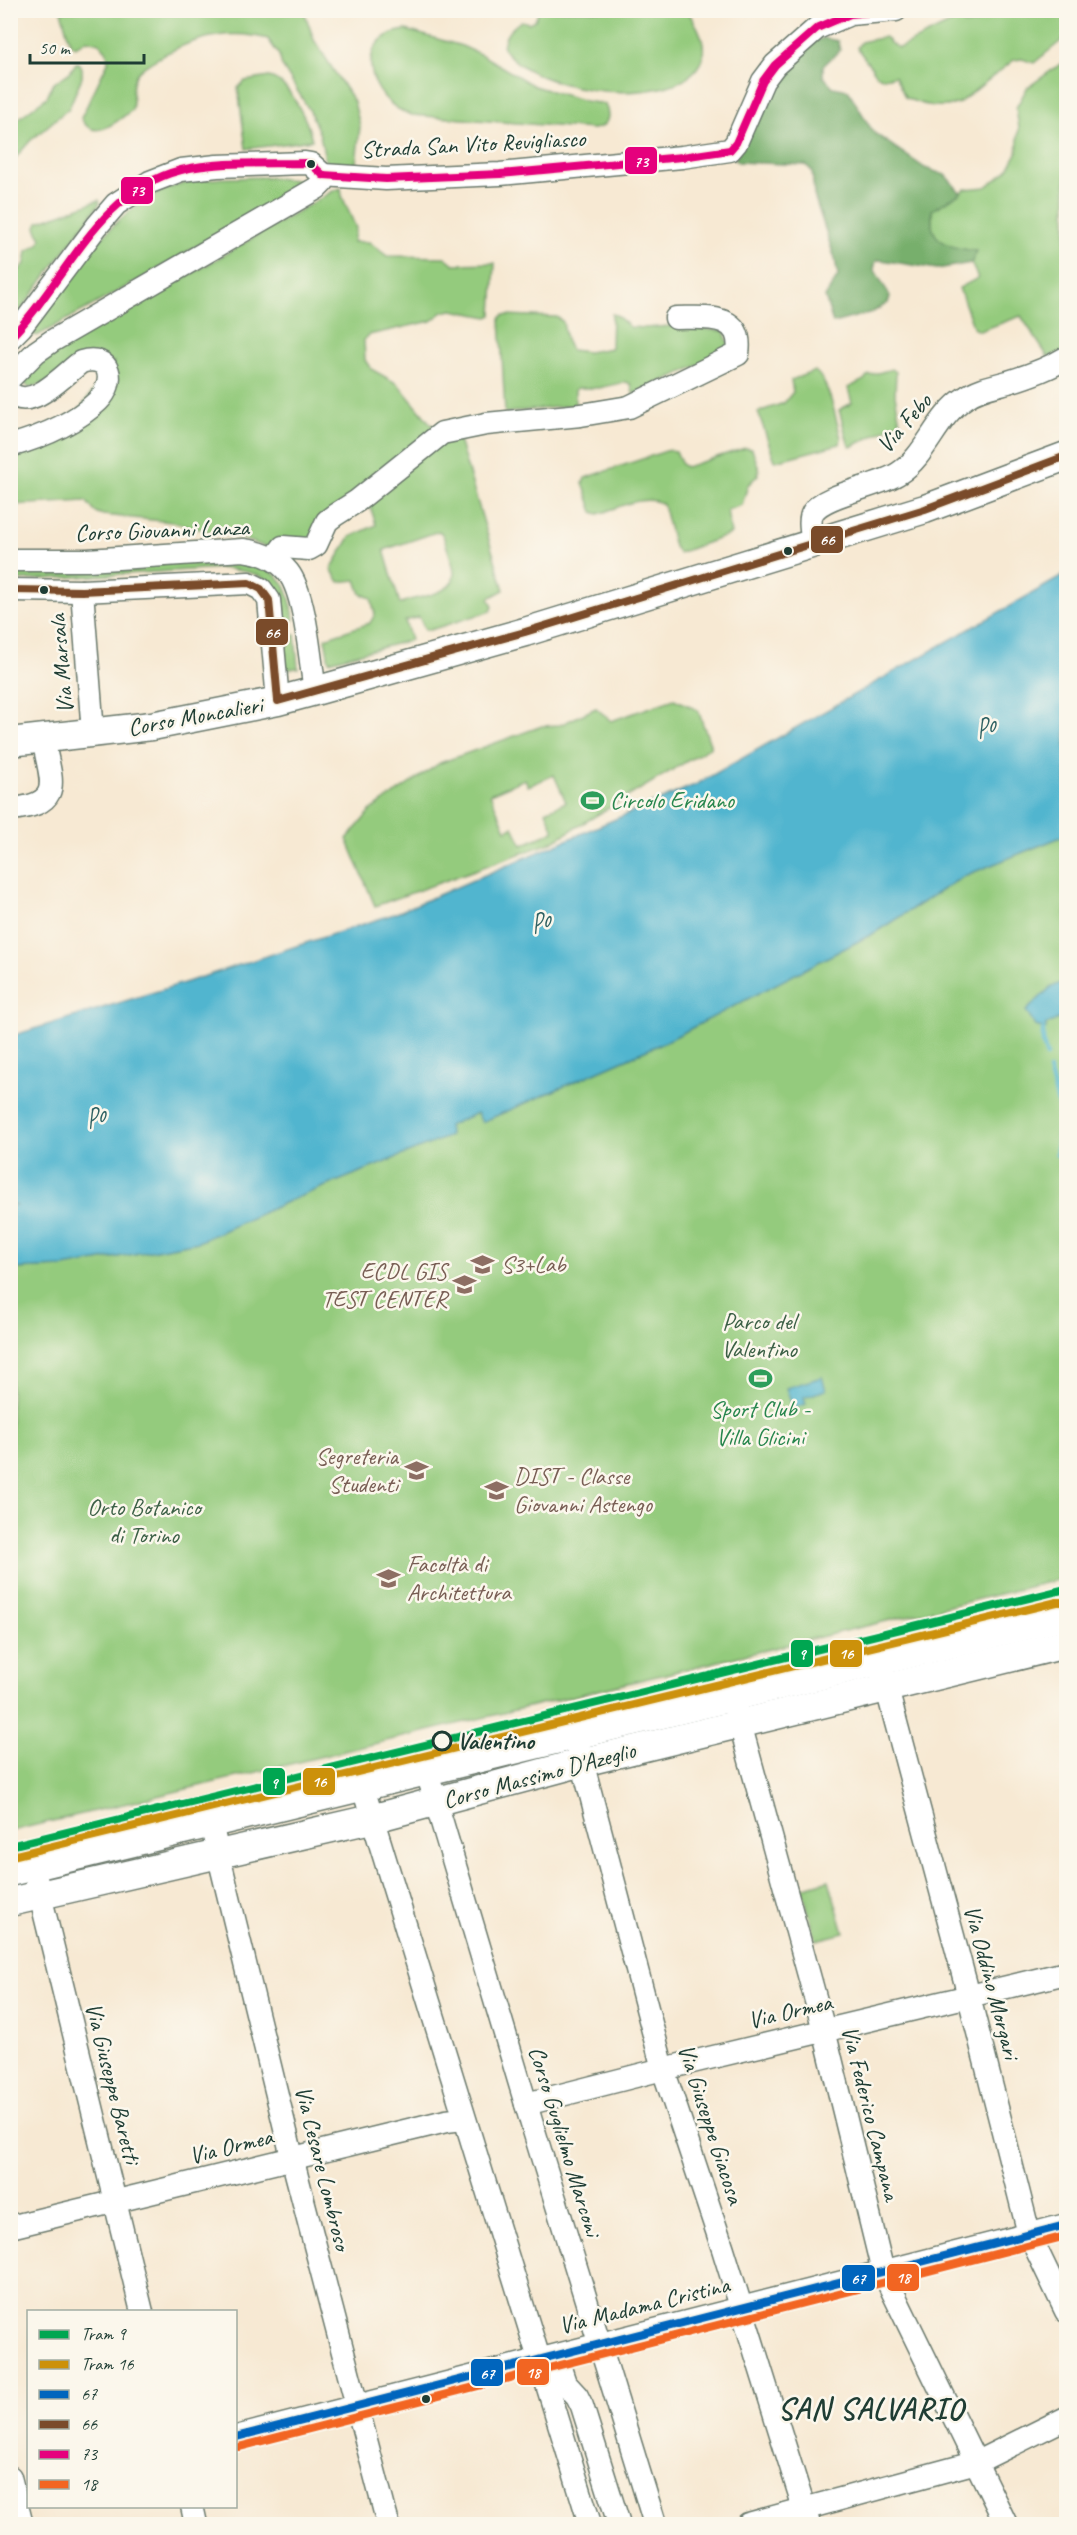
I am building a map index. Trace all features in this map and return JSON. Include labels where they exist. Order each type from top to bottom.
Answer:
[{"type":"main road","name":"Corso Moncalieri","points":[[10,742],[152,726],[278,701],[315,691],[525,632],[925,509],[1066,456]]},
{"type":"main road","name":"Corso Massimo D'Azeglio","points":[[10,1902],[371,1819],[435,1802],[733,1696],[1066,1616]]},
{"type":"main road","name":"Corso Massimo D'Azeglio","points":[[22,1869],[427,1772],[741,1724],[1066,1644]]},
{"type":"street","name":"Strada San Vito Revigliasco","points":[[323,176],[386,179],[467,176],[671,158],[730,150],[736,143],[764,81],[775,65],[817,28],[850,14],[896,10]]},
{"type":"street","points":[[10,338],[21,327],[116,204],[150,182],[181,170],[217,166],[305,163],[311,164],[323,176],[323,182],[317,188],[52,341],[36,352],[10,378]]},
{"type":"street","points":[[274,559],[283,547],[309,549],[316,545],[327,521],[357,501],[442,433],[486,423],[629,408],[738,354],[740,342],[727,322],[721,319],[676,318]]},
{"type":"street","name":"Via Febo","points":[[813,543],[811,523],[814,511],[824,502],[898,474],[915,460],[940,421],[964,398],[1033,374],[1066,358]]},
{"type":"street","points":[[10,393],[22,400],[33,399],[81,362],[91,359],[104,365],[110,381],[108,389],[97,401],[60,428],[10,446]]},
{"type":"street","name":"Corso Giovanni Lanza","points":[[10,560],[87,560],[243,550],[258,552],[274,559],[288,572],[298,589],[315,691]]},
{"type":"street","points":[[10,590],[82,591],[249,583],[261,589],[269,600],[278,701]]},
{"type":"street","name":"Via Marsala","points":[[82,591],[93,733]]},
{"type":"street","points":[[272,629],[305,627]]},
{"type":"street","points":[[10,809],[29,807],[47,798],[52,790],[43,738]]},
{"type":"street","name":"Via Oddino Morgari","points":[[879,1661],[1029,2234],[1066,2311]]},
{"type":"street","name":"Via Federico Campana","points":[[733,1696],[824,2031],[883,2272],[1006,2524]]},
{"type":"street","name":"Via Giuseppe Giacosa","points":[[579,1749],[663,2069],[723,2249],[807,2517]]},
{"type":"street","name":"Corso Guglielmo Marconi","points":[[427,1772],[655,2524]]},
{"type":"street","points":[[363,1788],[464,2119],[547,2358],[590,2524]]},
{"type":"street","name":"Via Cesare Lombroso","points":[[211,1824],[293,2159],[388,2524]]},
{"type":"street","name":"Via Giuseppe Baretti","points":[[22,1869],[40,1895],[141,2310]]},
{"type":"street","name":"Via Ormea","points":[[526,2104],[1066,1973]]},
{"type":"street","name":"Via Ormea","points":[[10,2227],[464,2119]]},
{"type":"street","name":"Via Madama Cristina","points":[[237,2437],[1066,2225]]},
{"type":"street","points":[[547,2358],[565,2383],[578,2396],[619,2524]]},
{"type":"street","points":[[748,2524],[807,2517],[977,2462],[1066,2418]]},
{"type":"street","points":[[16,2491],[22,2524]]},
{"type":"street","points":[[192,2508],[196,2524]]},
{"type":"green space","points":[[539,10],[687,11],[703,44],[697,68],[674,84],[640,91],[601,91],[561,83],[527,69],[503,48],[506,36],[511,30],[521,21],[529,23],[535,20]]},
{"type":"green space","points":[[61,11],[304,11],[314,40],[354,102],[360,126],[356,164],[326,163],[320,135],[310,111],[282,66],[279,55],[268,39],[254,36],[225,35],[198,40],[158,58],[143,67],[134,79],[132,110],[105,128],[92,129],[81,118],[108,62],[107,52],[99,43],[87,40],[75,47],[70,43]]},
{"type":"green space","points":[[990,11],[1024,11],[1030,15],[1038,11],[1066,11],[1066,37],[1034,63],[1022,59],[1014,60],[959,103],[953,105],[932,106],[905,97],[895,76],[883,78],[877,75],[857,48],[861,42],[885,37],[899,48],[960,19],[965,25],[975,24]]},
{"type":"green space","points":[[406,30],[462,46],[482,55],[534,86],[585,101],[605,104],[608,113],[607,121],[602,126],[593,129],[412,115],[397,108],[385,98],[376,84],[372,70],[372,56],[377,44],[388,35]]},
{"type":"green space","points":[[823,38],[838,41],[840,50],[823,66],[823,76],[833,87],[848,90],[873,132],[925,168],[945,175],[961,193],[932,210],[932,226],[936,236],[946,244],[977,251],[971,263],[937,269],[876,261],[874,269],[890,296],[888,303],[873,312],[833,323],[825,297],[838,276],[835,259],[814,195],[812,171],[806,165],[738,162],[735,159],[759,107],[780,72],[793,57],[807,46]]},
{"type":"green space","points":[[1066,60],[1066,351],[1048,357],[1021,316],[980,331],[974,329],[959,288],[978,278],[971,263],[977,251],[952,246],[940,240],[932,228],[932,210],[965,189],[986,187],[1007,171],[1017,153],[1019,128],[1016,108],[1027,88]]},
{"type":"green space","points":[[76,63],[79,63],[82,68],[82,77],[69,108],[30,141],[11,163],[11,124],[47,97],[53,84],[70,72]]},
{"type":"green space","points":[[269,77],[284,86],[290,94],[302,113],[312,140],[246,149],[238,88],[245,81]]},
{"type":"green space","points":[[264,177],[296,180],[302,184],[146,276],[37,336],[33,334],[45,311],[101,239],[115,224],[147,199],[165,190],[195,181]]},
{"type":"green space","points":[[341,188],[342,196],[356,228],[353,242],[369,242],[387,256],[445,257],[454,264],[495,263],[492,315],[488,317],[452,310],[443,312],[431,321],[369,335],[364,340],[365,360],[371,369],[398,384],[435,429],[311,540],[271,549],[246,540],[172,522],[103,515],[95,512],[86,501],[11,505],[11,453],[62,434],[114,362],[29,388],[22,380],[26,374],[73,336],[150,298]]},
{"type":"green space","points":[[99,200],[100,203],[11,323],[11,276],[25,264],[27,251],[39,244],[41,239],[36,227],[38,222]]},
{"type":"green space","points":[[612,314],[630,327],[671,326],[724,331],[731,351],[633,394],[631,384],[626,382],[599,388],[578,388],[575,390],[575,405],[505,413],[500,318],[504,315],[557,317],[563,322],[566,340],[571,350],[588,352],[611,348]]},
{"type":"green space","points":[[892,369],[896,372],[895,395],[900,422],[851,447],[839,410],[852,403],[848,388],[867,376]]},
{"type":"green space","points":[[815,371],[825,384],[835,412],[841,438],[840,444],[775,461],[758,412],[784,403],[793,392],[791,380]]},
{"type":"green space","points":[[459,440],[504,590],[489,598],[493,607],[491,611],[430,630],[425,630],[419,617],[405,621],[411,640],[329,661],[325,638],[370,623],[375,614],[371,598],[361,594],[356,580],[339,582],[331,569],[350,537],[376,525],[368,499],[439,441]],"holes":[[[439,531],[443,535],[453,568],[452,582],[437,593],[400,604],[384,550]]]},
{"type":"green space","points":[[745,448],[752,449],[759,469],[758,475],[748,485],[742,505],[727,510],[731,534],[679,553],[674,547],[663,504],[648,500],[639,501],[598,514],[593,512],[583,483],[585,478],[669,450],[676,451],[682,465],[686,467]]},
{"type":"green space","points":[[247,559],[268,570],[281,581],[289,596],[294,620],[283,621],[277,594],[265,580],[247,572],[221,568],[11,581],[11,569]]},
{"type":"green space","points":[[295,635],[298,668],[286,669],[284,636]]},
{"type":"green space","name":"Circolo Eridano","points":[[674,699],[698,710],[711,747],[550,843],[375,906],[347,839],[371,810],[440,763],[542,726],[560,725],[596,708],[611,721]],"holes":[[[554,775],[566,802],[546,811],[554,831],[522,845],[513,827],[506,830],[490,794],[525,779],[528,786]]]},
{"type":"green space","name":"Parco del Valentino","points":[[1066,835],[1066,1578],[11,1831],[11,1269],[64,1267],[198,1242],[291,1200],[449,1136],[447,1126],[477,1112],[482,1122],[665,1042],[874,933],[964,876]]},
{"type":"green space","points":[[829,1880],[844,1933],[816,1940],[802,1888]]},
{"type":"water","name":"Po","points":[[1066,574],[1066,835],[964,876],[874,933],[665,1042],[482,1122],[477,1113],[448,1126],[450,1136],[291,1200],[198,1242],[64,1267],[11,1269],[11,1036],[187,982],[394,914],[697,784]]},
{"type":"water","points":[[1066,981],[1066,1015],[1046,1025],[1046,1029],[1035,1026],[1026,1011],[1051,987]]},
{"type":"water","points":[[822,1377],[826,1390],[804,1397],[806,1404],[793,1408],[786,1388]]},
{"type":"waterway","points":[[1043,1030],[1043,1044],[1047,1056]]},
{"type":"waterway","points":[[1049,1070],[1060,1110],[1057,1155]]},
{"type":"ferry route","points":[[10,1204],[21,1207]]},
{"type":"tram line","name":"9","points":[[10,1846],[1066,1589]]},
{"type":"tram line","name":"16","points":[[12,1856],[1057,1602],[1066,1602]]},
{"type":"transit line","name":"73","points":[[323,175],[386,179],[500,174],[682,157],[730,150],[736,143],[763,81],[775,65],[817,28],[850,14],[890,10]]},
{"type":"transit line","name":"73","points":[[10,338],[30,316],[85,241],[105,218],[127,197],[152,181],[195,167],[242,163],[305,163],[311,164],[323,175]]},
{"type":"transit line","name":"66","points":[[10,590],[82,591],[249,583],[261,589],[269,600],[278,701],[525,632],[925,509],[1066,456]]},
{"type":"transit line","name":"67","points":[[237,2437],[1066,2225]]},
{"type":"transit line","name":"18","points":[[239,2447],[1066,2236]]},
{"type":"place","name":"Circolo Eridano","points":[[592,800]]},
{"type":"place","name":"S3+Lab","points":[[483,1264]]},
{"type":"place","name":"ECDL GIS TEST CENTER","points":[[465,1285]]},
{"type":"place","name":"Sport Club - Villa Glicini","points":[[760,1379]]},
{"type":"place","name":"Segreteria Studenti","points":[[416,1470]]},
{"type":"place","name":"DIST - Classe Giovanni Astengo","points":[[496,1490]]},
{"type":"place","name":"Facoltà di Architettura","points":[[389,1578]]},
{"type":"place","name":"Valentino","points":[[442,1741]]},
{"type":"district","name":"SAN SALVARIO","points":[[871,2409]]},
{"type":"park label","name":"Orto Botanico di Torino","points":[[144,1521]]}]
